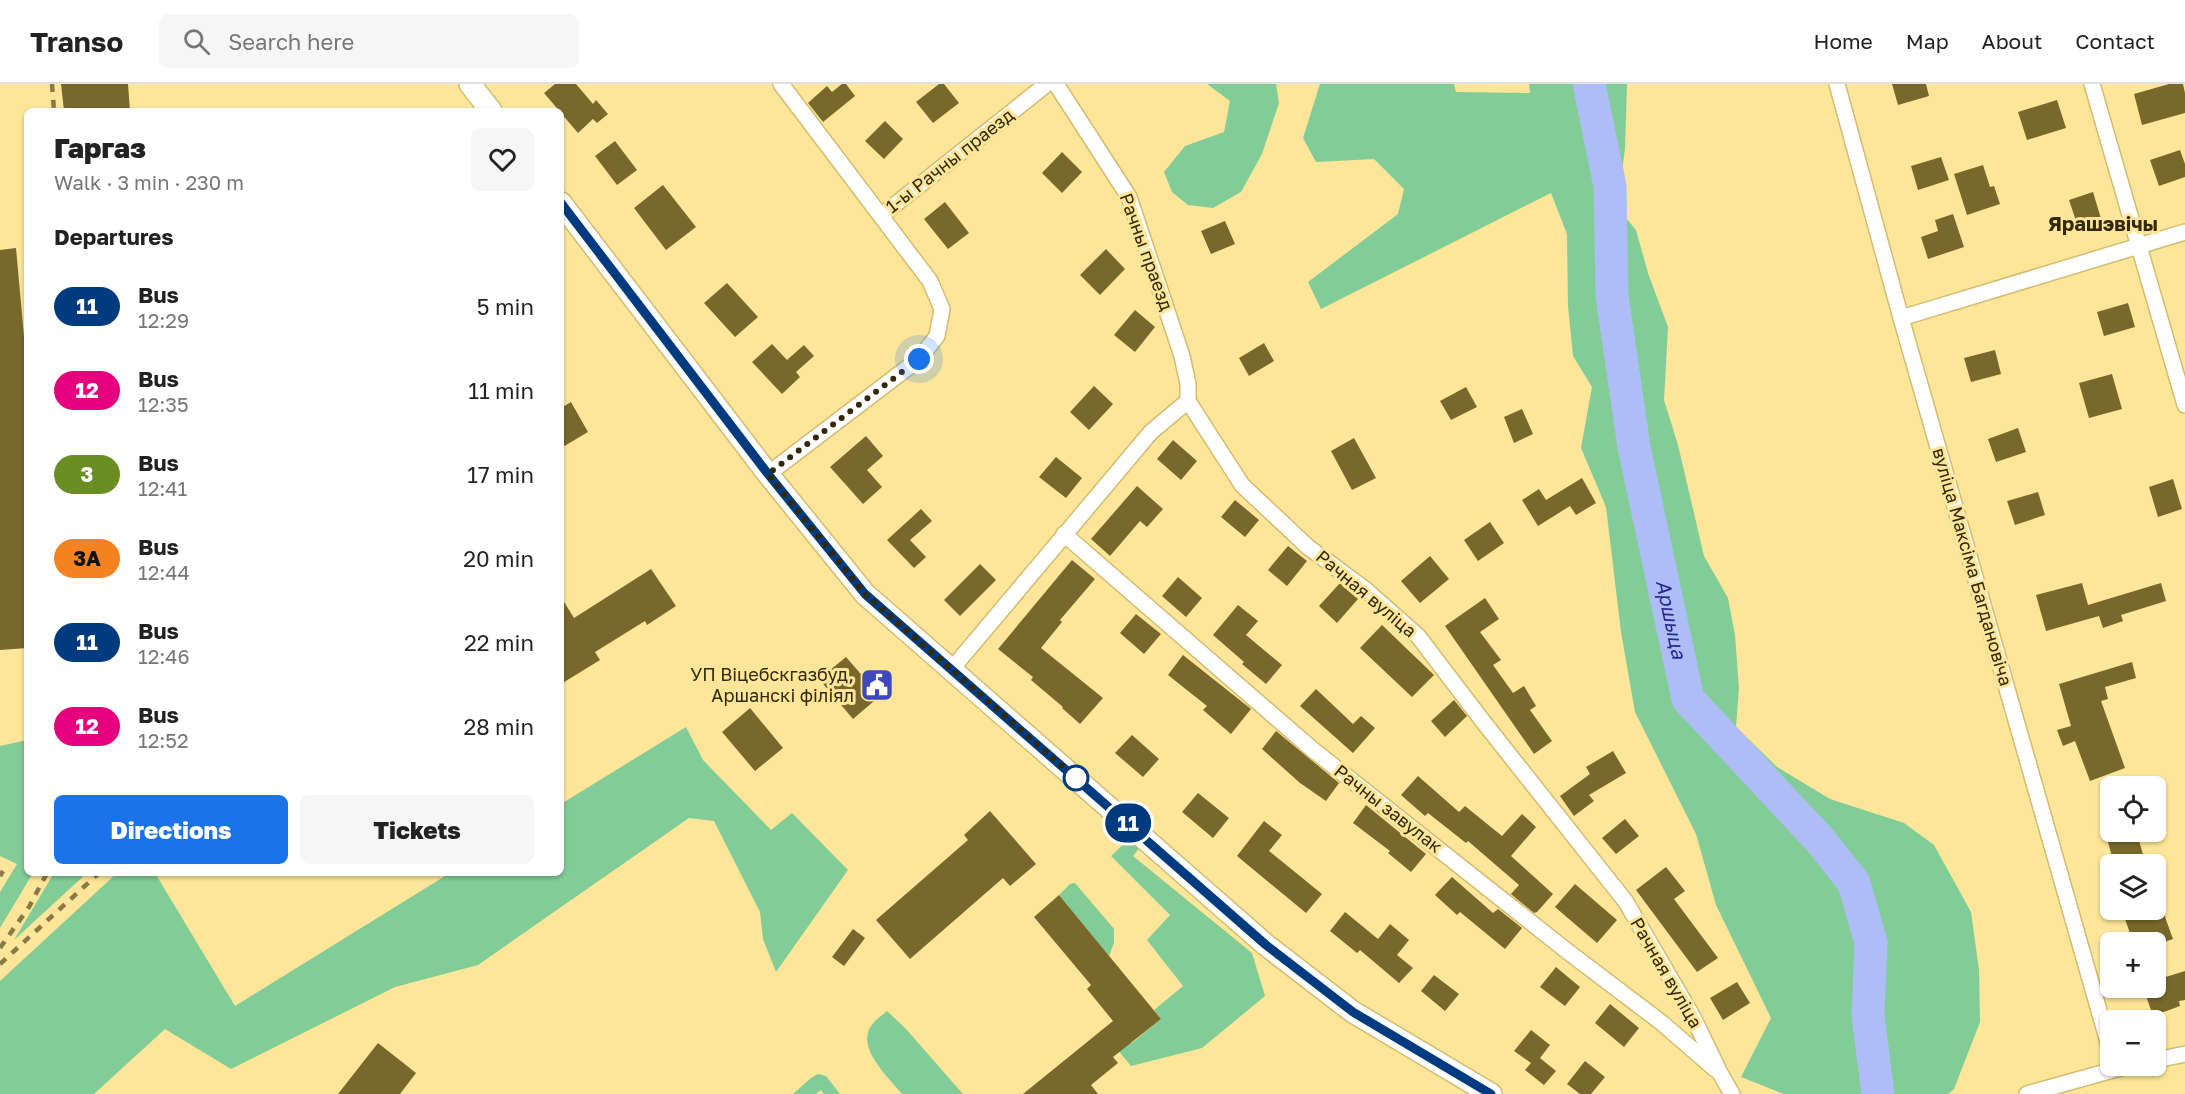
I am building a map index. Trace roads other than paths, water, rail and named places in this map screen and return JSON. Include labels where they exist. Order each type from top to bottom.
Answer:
[{"type":"street","points":[[470,84],[488,108]]},
{"type":"street","name":"1-ы Рачны праезд","points":[[768,474],[919,359],[937,336],[942,309],[930,281],[781,84]]},
{"type":"street","name":"1-ы Рачны праезд","points":[[882,215],[1047,84]]},
{"type":"street","name":"Рачны праезд","points":[[1056,84],[1129,197],[1182,356],[1188,384],[1188,401]]},
{"type":"street","name":"вуліца Максіма Багдановіча","points":[[1838,84],[1900,318],[2100,1014]]},
{"type":"street","points":[[2092,84],[2185,405]]},
{"type":"street","points":[[564,207],[768,474],[865,594],[1266,945],[1353,1012],[1491,1094]]},
{"type":"street","points":[[1900,318],[2185,232]]},
{"type":"street","points":[[951,670],[1151,432],[1188,401]]},
{"type":"street","name":"Рачная вуліца","points":[[1188,401],[1242,485],[1308,547],[1366,590],[1418,636],[1626,902],[1693,1017],[1732,1094]]},
{"type":"street","name":"Рачны завулак","points":[[1064,534],[1312,749],[1567,951],[1662,1023],[1720,1073]]},
{"type":"street","points":[[2166,1058],[2185,1054]]},
{"type":"street","points":[[2027,1094],[2100,1072]]},
{"type":"waterway","name":"Аршыца","points":[[1589,84],[1610,186],[1612,296],[1634,447],[1688,699],[1820,840],[1854,883],[1871,943],[1868,1016],[1878,1094]]},
{"type":"railway","points":[[52,84],[54,108]]},
{"type":"railway","points":[[0,876],[3,871]]},
{"type":"railway","points":[[0,948],[29,907],[45,876]]},
{"type":"railway","points":[[0,964],[96,876]]},
{"type":"place","name":"УП Віцебскгазбуд, Аршанскі філіял","points":[[877,685]]},
{"type":"district","name":"Ярашэвічы","points":[[2103,224]]}]
